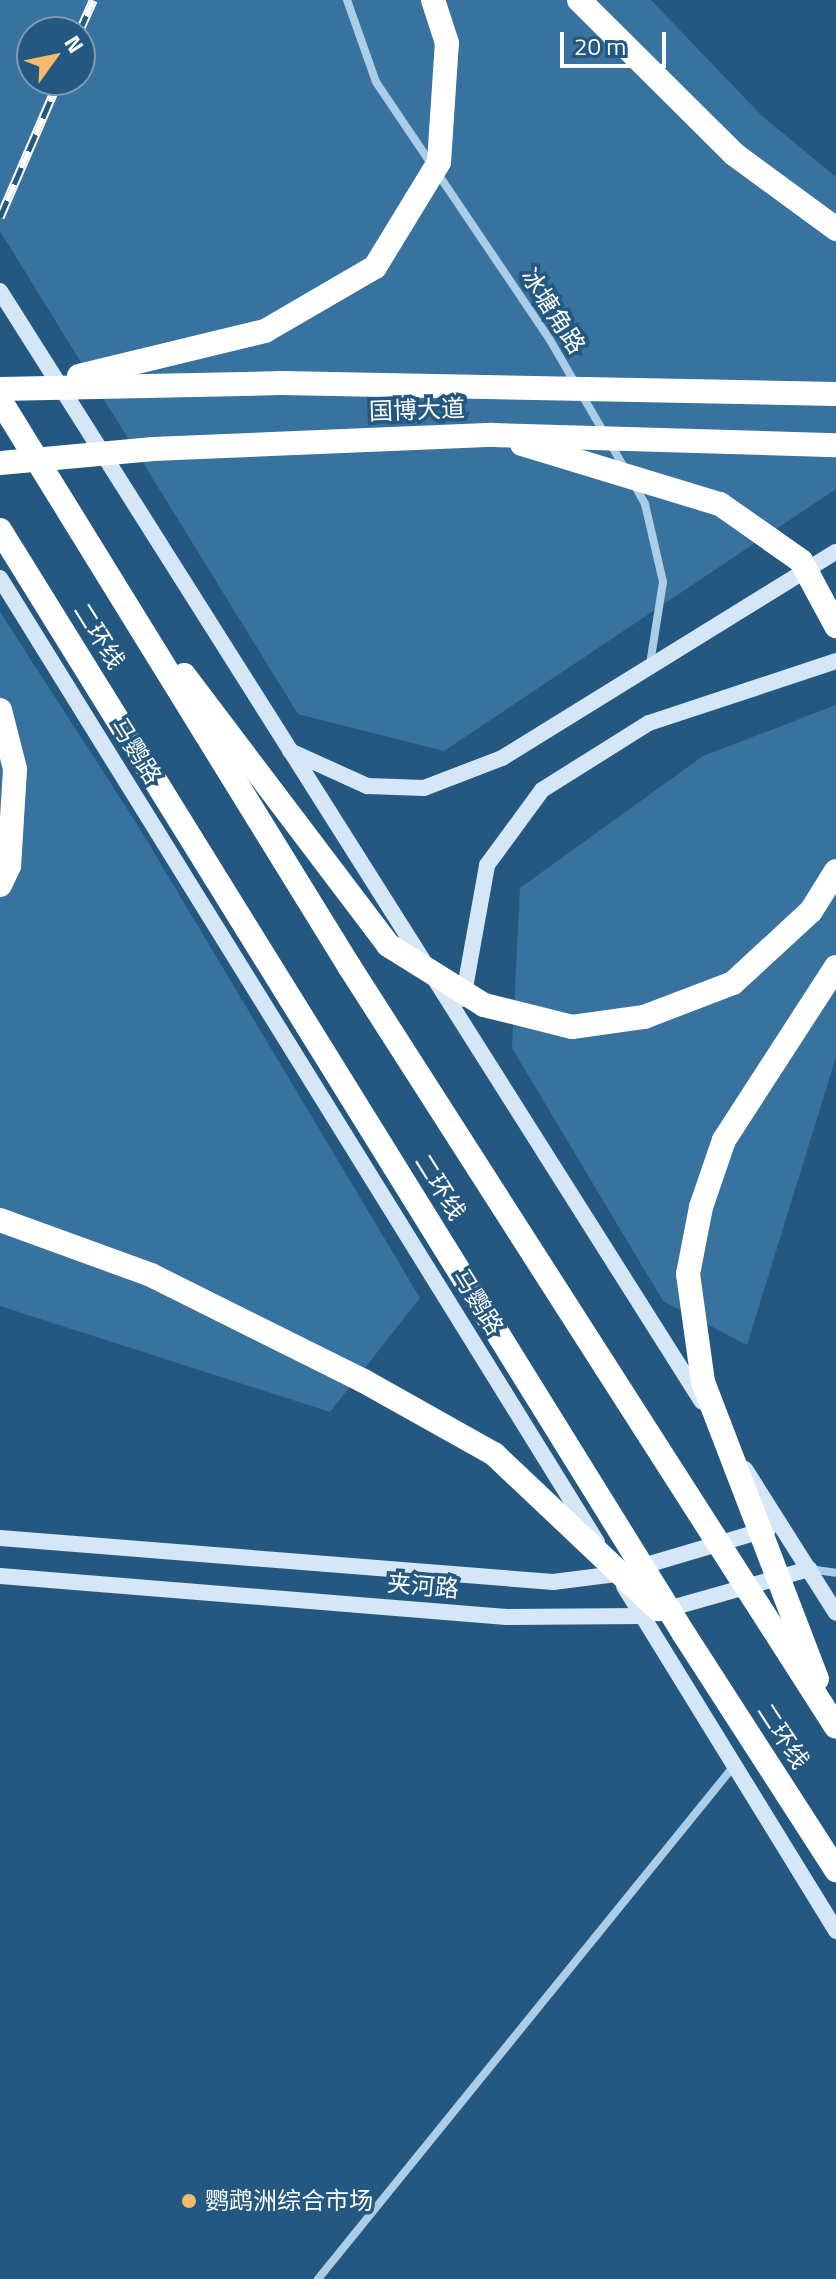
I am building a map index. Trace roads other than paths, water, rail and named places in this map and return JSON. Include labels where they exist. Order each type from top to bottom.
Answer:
[{"type":"highway","points":[[34,387],[265,331],[375,267],[439,162],[447,43],[433,0]]},
{"type":"highway","points":[[579,0],[734,154],[836,229]]},
{"type":"highway","name":"国博大道","points":[[0,389],[282,383],[836,394]]},
{"type":"highway","name":"二环线","points":[[0,400],[349,966],[836,1726]]},
{"type":"highway","points":[[493,435],[720,504],[801,561],[836,626]]},
{"type":"highway","name":"国博大道","points":[[0,463],[153,449],[493,435],[836,445]]},
{"type":"highway","name":"二环线","points":[[0,530],[684,1634],[836,1870]]},
{"type":"highway","points":[[108,577],[292,813],[388,945],[484,1005],[572,1027],[644,1017],[733,983],[811,911],[836,871]]},
{"type":"highway","points":[[0,710],[15,769],[9,866],[0,885]]},
{"type":"highway","points":[[836,967],[724,1140],[701,1207],[688,1274],[703,1382],[836,1726]]},
{"type":"highway","points":[[0,1220],[151,1275],[362,1380],[494,1454],[684,1634]]},
{"type":"main road","points":[[0,291],[836,1613]]},
{"type":"main road","points":[[290,751],[367,786],[424,788],[502,758],[836,552]]},
{"type":"main road","name":"马鹦路","points":[[0,578],[836,1931]]},
{"type":"main road","points":[[459,1021],[487,865],[542,790],[649,723],[836,661]]},
{"type":"main road","name":"夹河路","points":[[0,1538],[553,1582],[616,1574],[781,1526]]},
{"type":"main road","name":"夹河路","points":[[0,1576],[506,1617],[643,1616],[809,1569]]},
{"type":"street","name":"冰塘角路","points":[[347,0],[376,82],[550,340],[645,504],[663,582],[650,664]]},
{"type":"street","name":"夹河路","points":[[809,1569],[836,1573]]},
{"type":"street","points":[[318,2279],[733,1767]]},
{"type":"railway","points":[[86,16],[93,0]]},
{"type":"railway","points":[[0,217],[52,96]]},
{"type":"place","name":"鹦鹉洲综合市场","points":[[189,2201]]}]
